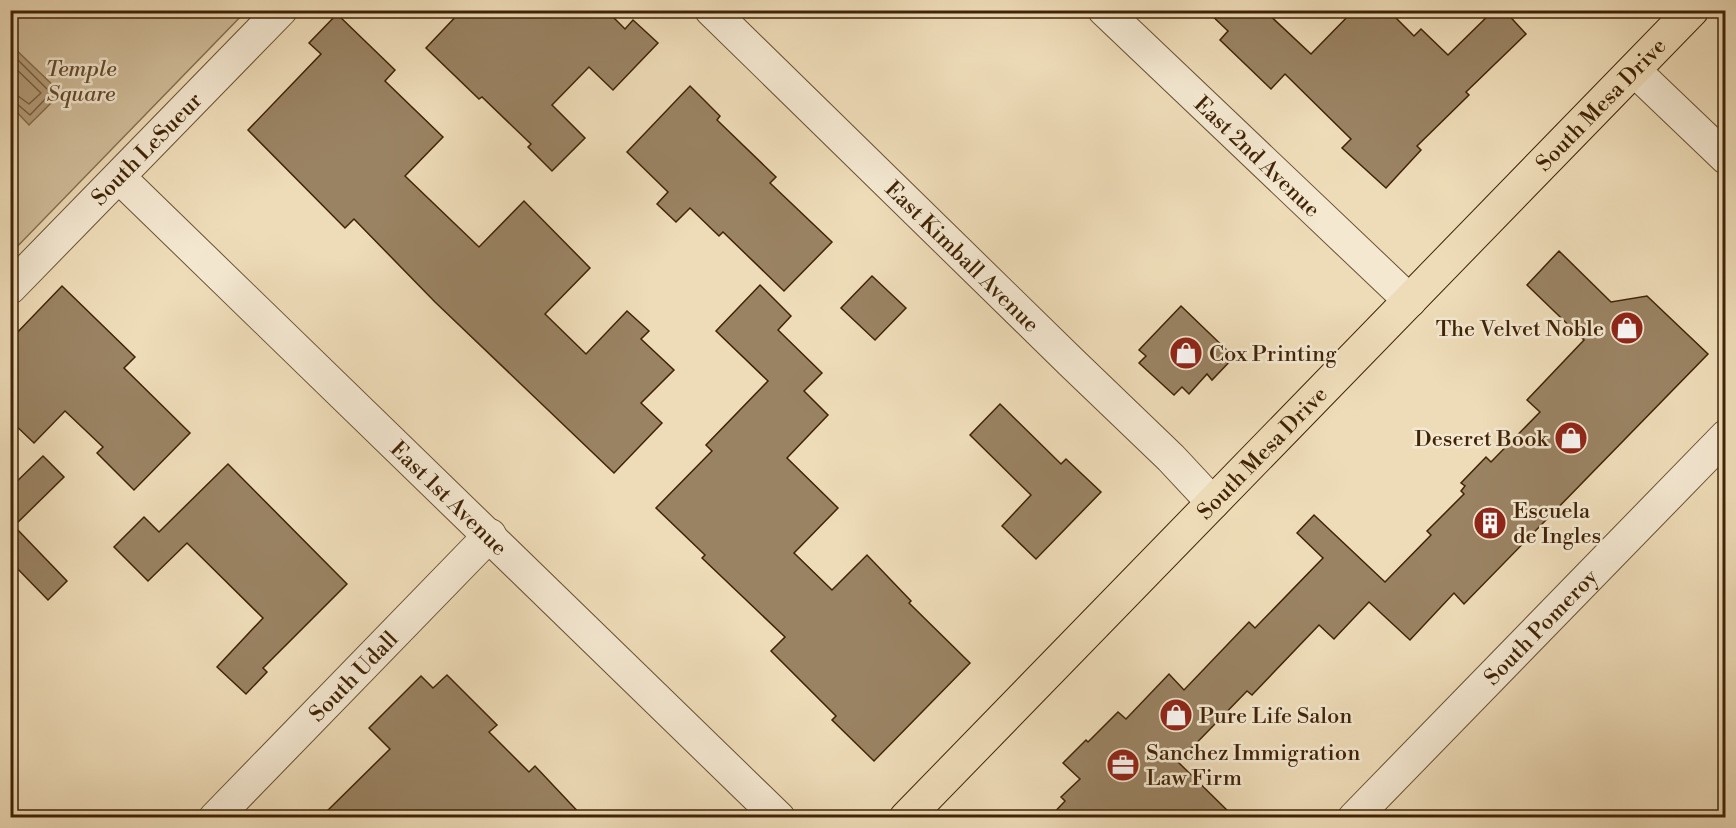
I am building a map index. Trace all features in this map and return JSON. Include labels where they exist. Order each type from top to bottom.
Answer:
[{"type":"main road","name":"South Mesa Drive","points":[[906,818],[1692,10]]},
{"type":"street","name":"South LeSueur","points":[[10,288],[120,178],[281,10]]},
{"type":"street","name":"East Kimball Avenue","points":[[711,10],[1171,458],[1213,502]]},
{"type":"street","name":"East 2nd Avenue","points":[[1104,10],[1410,301]]},
{"type":"street","points":[[1635,70],[1725,158]]},
{"type":"street","name":"East 1st Avenue","points":[[120,178],[779,818]]},
{"type":"street","name":"South Pomeroy","points":[[1354,818],[1725,436]]},
{"type":"street","name":"South Udall","points":[[215,818],[490,535]]},
{"type":"green space","name":"Temple Square","points":[[11,11],[246,11],[11,253]]},
{"type":"water","points":[[10,44],[61,93],[29,125],[11,106]]},
{"type":"building","points":[[462,10],[606,10],[625,29],[633,20],[658,43],[613,90],[589,67],[552,105],[585,138],[552,171],[528,147],[531,144],[482,97],[479,99],[426,48]]},
{"type":"building","points":[[1206,10],[1264,10],[1311,54],[1354,10],[1388,10],[1414,36],[1421,29],[1448,55],[1494,10],[1504,10],[1526,34],[1466,92],[1469,95],[1417,146],[1421,150],[1386,188],[1342,148],[1351,139],[1285,74],[1271,89],[1220,40],[1228,31]]},
{"type":"building","points":[[337,14],[395,70],[385,81],[443,137],[405,176],[479,247],[524,201],[590,268],[545,314],[586,354],[627,311],[649,331],[641,339],[674,370],[641,403],[662,423],[614,473],[435,302],[354,219],[345,228],[248,130],[321,54],[309,43]]},
{"type":"building","points":[[690,86],[720,116],[717,120],[776,177],[770,183],[832,242],[784,291],[723,232],[719,236],[690,208],[676,222],[657,204],[668,192],[627,152]]},
{"type":"building","points":[[1559,251],[1611,302],[1647,296],[1708,354],[1464,604],[1454,593],[1410,640],[1369,602],[1334,639],[1319,625],[1252,695],[1247,691],[1178,762],[1235,818],[1049,818],[1065,801],[1061,797],[1080,779],[1063,763],[1086,740],[1088,742],[1118,712],[1126,719],[1169,674],[1184,690],[1249,622],[1255,628],[1323,558],[1297,533],[1314,515],[1385,582],[1431,535],[1427,531],[1464,494],[1461,491],[1465,486],[1461,483],[1486,457],[1491,462],[1540,412],[1527,400],[1584,340],[1527,285]]},
{"type":"building","points":[[872,276],[906,308],[875,340],[841,308]]},
{"type":"building","points":[[760,285],[791,316],[778,330],[822,373],[804,391],[828,415],[787,458],[838,508],[794,553],[832,590],[867,555],[911,601],[909,603],[970,663],[874,761],[832,720],[836,716],[771,651],[785,637],[702,558],[705,555],[656,508],[712,451],[706,445],[768,381],[716,331]]},
{"type":"building","points":[[62,286],[135,357],[124,368],[190,433],[134,490],[97,453],[103,447],[65,411],[34,443],[10,420],[10,340]]},
{"type":"building","name":"Cox Printing","points":[[1181,306],[1234,357],[1212,380],[1207,374],[1189,394],[1182,387],[1174,395],[1139,363],[1146,356],[1139,350]]},
{"type":"building","points":[[1000,404],[1061,464],[1066,459],[1101,492],[1036,559],[1002,526],[1031,495],[970,435]]},
{"type":"building","points":[[43,456],[64,477],[14,526],[67,581],[48,600],[10,561],[10,488]]},
{"type":"building","points":[[228,464],[347,584],[263,668],[267,672],[246,694],[217,667],[263,618],[187,543],[148,581],[114,547],[144,517],[159,532]]},
{"type":"building","points":[[447,675],[497,725],[489,732],[529,772],[535,766],[584,818],[320,818],[390,749],[369,728],[421,676],[433,688]]},
{"type":"place","name":"The Velvet Noble","points":[[1627,328]]},
{"type":"place","name":"Cox Printing","points":[[1186,353]]},
{"type":"place","name":"Deseret Book","points":[[1571,438]]},
{"type":"place","name":"Escuela de Ingles","points":[[1490,523]]},
{"type":"place","name":"Pure Life Salon","points":[[1176,715]]},
{"type":"place","name":"Sanchez Immigration Law Firm","points":[[1123,765]]}]
